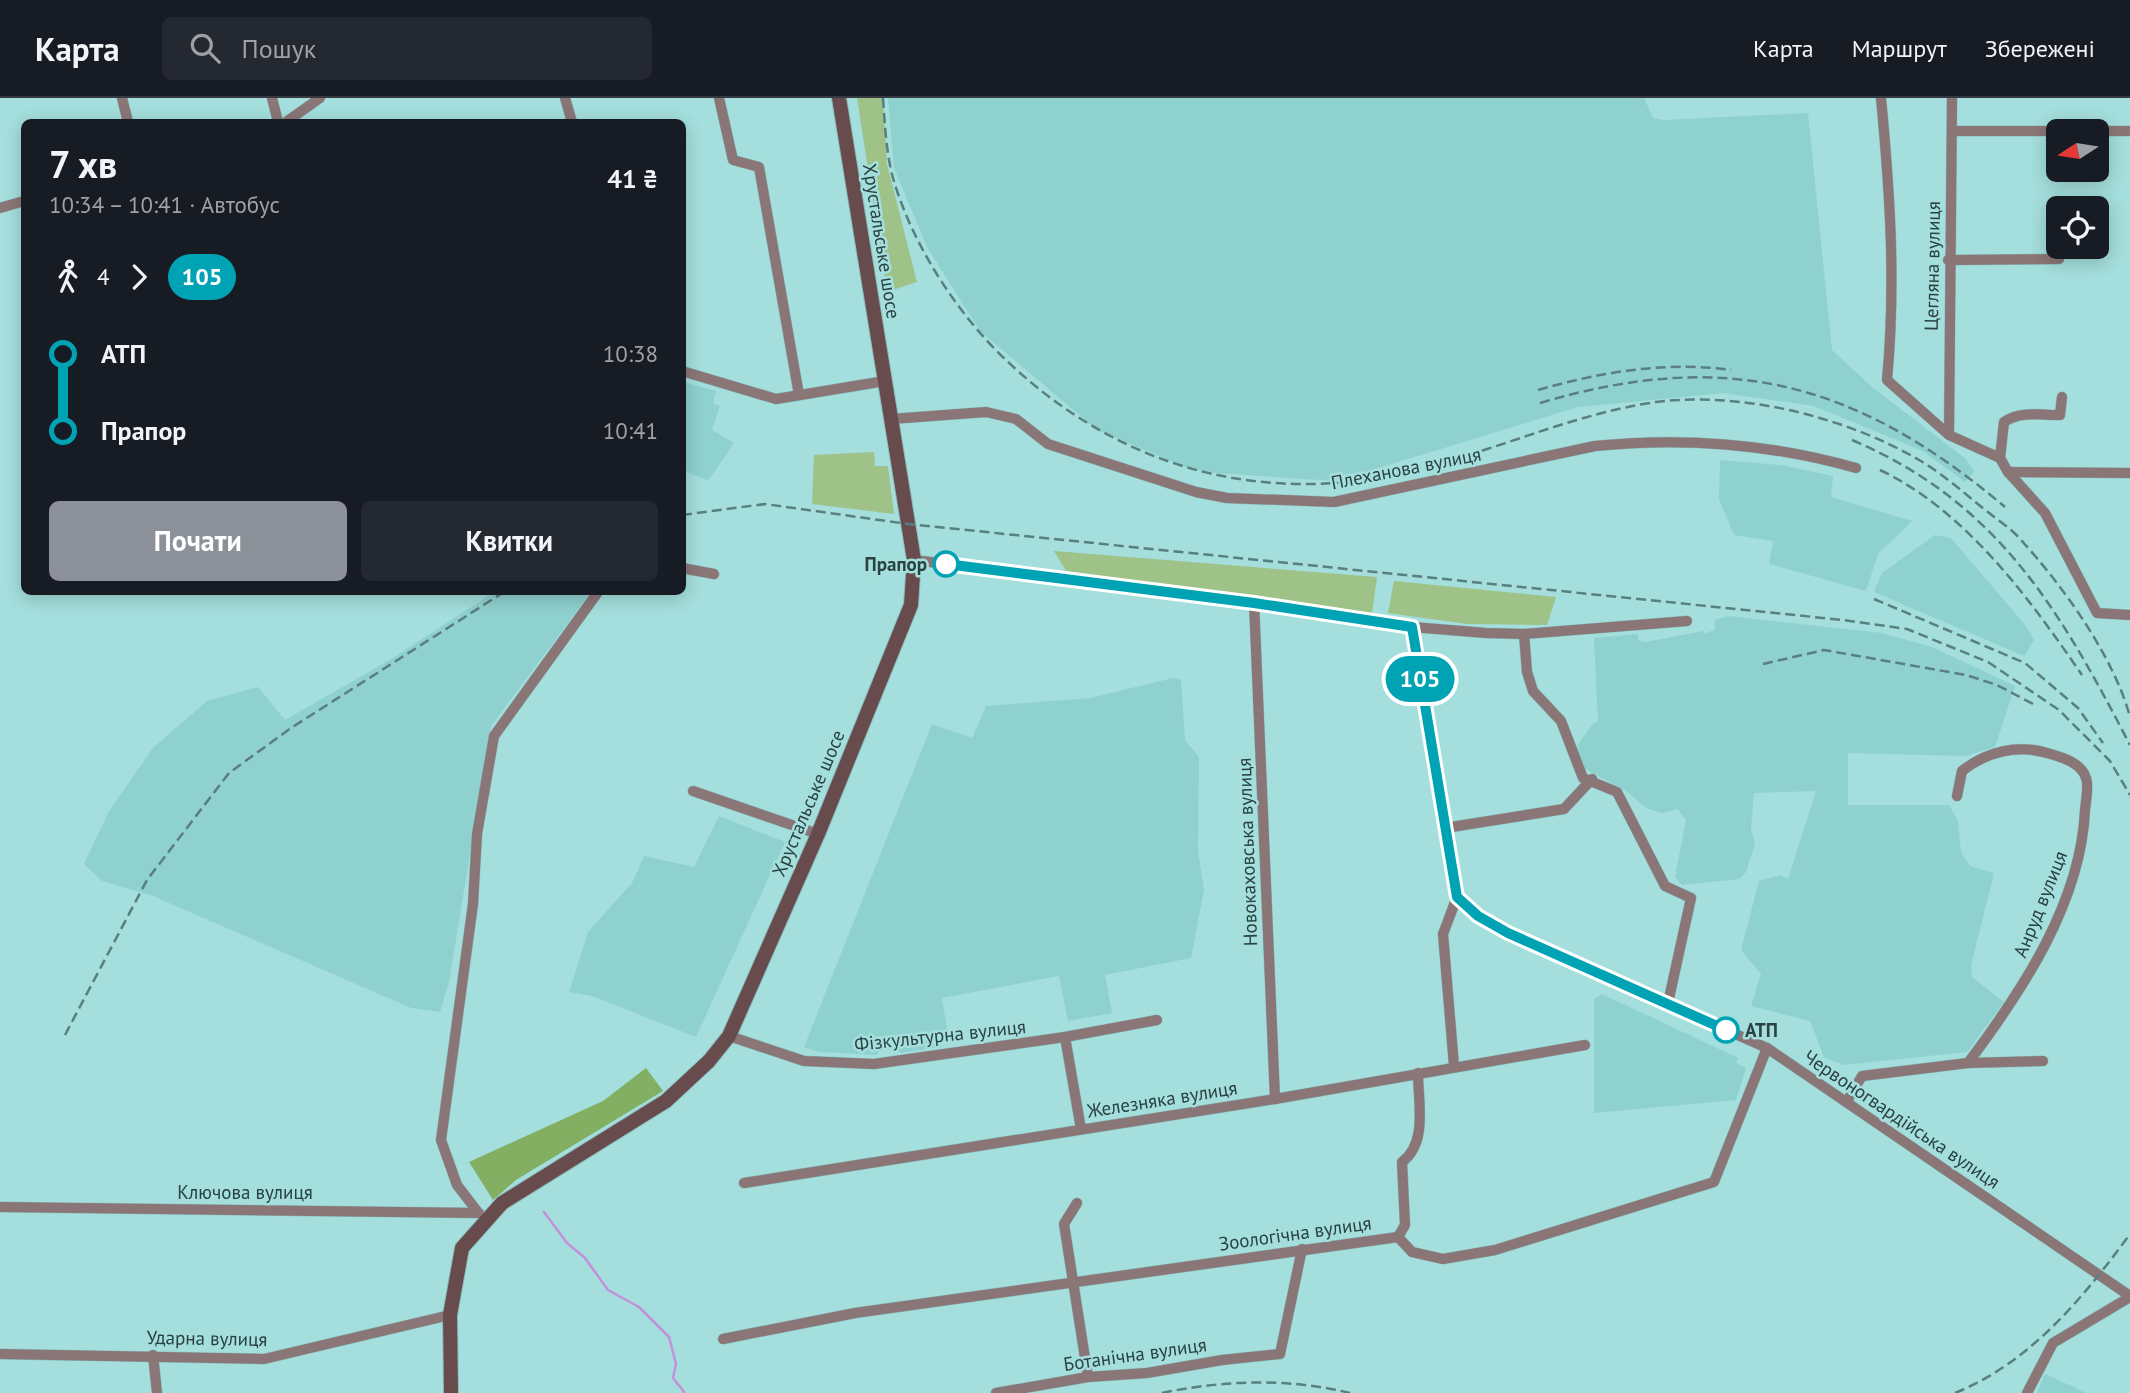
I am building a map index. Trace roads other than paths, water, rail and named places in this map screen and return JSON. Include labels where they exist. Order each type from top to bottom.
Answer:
[{"type":"street","points":[[122,98],[127,119]]},
{"type":"street","points":[[272,98],[277,119]]},
{"type":"street","points":[[290,119],[320,98]]},
{"type":"street","points":[[565,98],[571,119]]},
{"type":"street","points":[[719,98],[733,160],[759,167],[799,395]]},
{"type":"street","name":"Хрустальське шосе","points":[[451,1393],[450,1315],[462,1248],[482,1215],[667,1101],[709,1061],[729,1036],[818,834],[911,605],[915,560],[839,98]]},
{"type":"street","points":[[1881,98],[1892,217],[1893,312],[1887,380],[1949,435],[2000,458],[2008,472],[2045,513],[2097,613],[2130,615]]},
{"type":"street","name":"Цегляна вулиця","points":[[1949,435],[1948,260],[1952,98]]},
{"type":"street","points":[[1952,131],[2130,131]]},
{"type":"street","points":[[0,208],[21,202]]},
{"type":"street","points":[[1948,260],[2059,259]]},
{"type":"street","points":[[686,372],[776,398],[885,381]]},
{"type":"street","points":[[2000,458],[2004,422],[2012,416],[2060,415],[2062,397]]},
{"type":"street","name":"Плеханова вулиця","points":[[891,419],[986,412],[1016,419],[1048,444],[1196,492],[1227,498],[1334,502],[1595,446],[1630,442],[1674,441],[1799,452],[1856,468]]},
{"type":"street","points":[[2008,472],[2130,473]]},
{"type":"street","points":[[915,560],[1254,603],[1412,627],[1524,634],[1687,621]]},
{"type":"street","points":[[686,569],[714,574]]},
{"type":"street","points":[[482,1215],[457,1185],[441,1140],[473,904],[477,834],[494,736],[596,595]]},
{"type":"street","name":"Новокаховська вулиця","points":[[1254,603],[1275,1099]]},
{"type":"street","points":[[1412,627],[1457,897],[1443,934],[1454,1066]]},
{"type":"street","points":[[1524,634],[1527,672],[1533,691],[1561,721],[1583,778],[1592,779],[1617,792],[1665,886],[1692,898],[1668,1003]]},
{"type":"street","name":"Анруд вулиця","points":[[1957,796],[1962,771],[1975,760],[2007,751],[2042,752],[2060,757],[2078,765],[2087,779],[2082,847],[2061,906],[2014,1002],[1968,1063]]},
{"type":"street","points":[[1445,828],[1564,808],[1592,779]]},
{"type":"street","points":[[694,791],[818,834]]},
{"type":"street","name":"Червоногвардійська вулиця","points":[[1457,897],[1478,916],[1508,933],[1767,1048],[2130,1297]]},
{"type":"street","name":"Фізкультурна вулиця","points":[[729,1036],[804,1061],[874,1064],[1065,1037],[1157,1020]]},
{"type":"street","points":[[1065,1037],[1081,1129]]},
{"type":"street","name":"Железняка вулиця","points":[[744,1183],[1275,1099],[1585,1045]]},
{"type":"street","name":"Зоологічна вулиця","points":[[723,1339],[855,1313],[1398,1237],[1412,1252],[1443,1259],[1495,1250],[1714,1182],[1767,1048]]},
{"type":"street","points":[[1847,1101],[1862,1076],[1968,1063],[2043,1061]]},
{"type":"street","points":[[1398,1237],[1405,1225],[1402,1161],[1413,1153],[1419,1139],[1418,1073]]},
{"type":"street","points":[[1077,1203],[1064,1224],[1088,1377]]},
{"type":"street","name":"Ключова вулиця","points":[[0,1207],[482,1215]]},
{"type":"street","name":"Ботанічна вулиця","points":[[996,1393],[1088,1377],[1147,1373],[1222,1360],[1280,1354],[1302,1249]]},
{"type":"street","points":[[2027,1393],[2053,1343],[2130,1297]]},
{"type":"street","name":"Ударна вулиця","points":[[0,1354],[264,1359],[450,1315]]},
{"type":"street","points":[[153,1355],[157,1393]]},
{"type":"waterway","points":[[544,1212],[567,1243],[585,1258],[608,1290],[639,1307],[669,1337],[676,1364],[673,1378],[685,1393]]},
{"type":"railway","points":[[883,98],[887,148],[893,178],[912,228],[938,277],[971,322],[1007,361],[1053,399],[1101,431],[1152,455],[1204,472],[1259,482],[1315,484],[1373,479],[1431,466],[1599,414],[1656,402],[1723,400],[1757,404],[1826,420],[1859,431],[1919,460],[1953,483],[2017,536],[2070,600],[2100,647],[2130,717]]},
{"type":"railway","points":[[1538,390],[1634,370],[1682,367],[1731,370]]},
{"type":"railway","points":[[1540,403],[1608,386],[1671,378],[1731,379],[1788,388],[1843,405],[1897,431],[1951,465],[2005,507]]},
{"type":"railway","points":[[1852,440],[1903,465],[1947,495],[1986,528],[2020,565],[2078,649],[2130,745]]},
{"type":"railway","points":[[1880,470],[1911,487],[1968,533],[2017,587],[2082,675]]},
{"type":"railway","points":[[686,514],[765,504],[908,524],[1843,620],[1907,629],[1988,662],[2059,710],[2110,761],[2130,795]]},
{"type":"railway","points":[[65,1035],[147,880],[229,773],[291,728],[499,595]]},
{"type":"railway","points":[[1874,599],[2025,663],[2078,708],[2103,743]]},
{"type":"railway","points":[[1763,664],[1824,650],[1966,675],[1997,685],[2033,704]]},
{"type":"railway","points":[[1955,1393],[2008,1364],[2031,1346],[2074,1304],[2130,1234]]},
{"type":"railway","points":[[1162,1393],[1209,1385],[1256,1382],[1304,1385],[1350,1393]]},
{"type":"place","name":"Прапор","points":[[946,564]]},
{"type":"place","name":"АТП","points":[[1726,1030]]}]
